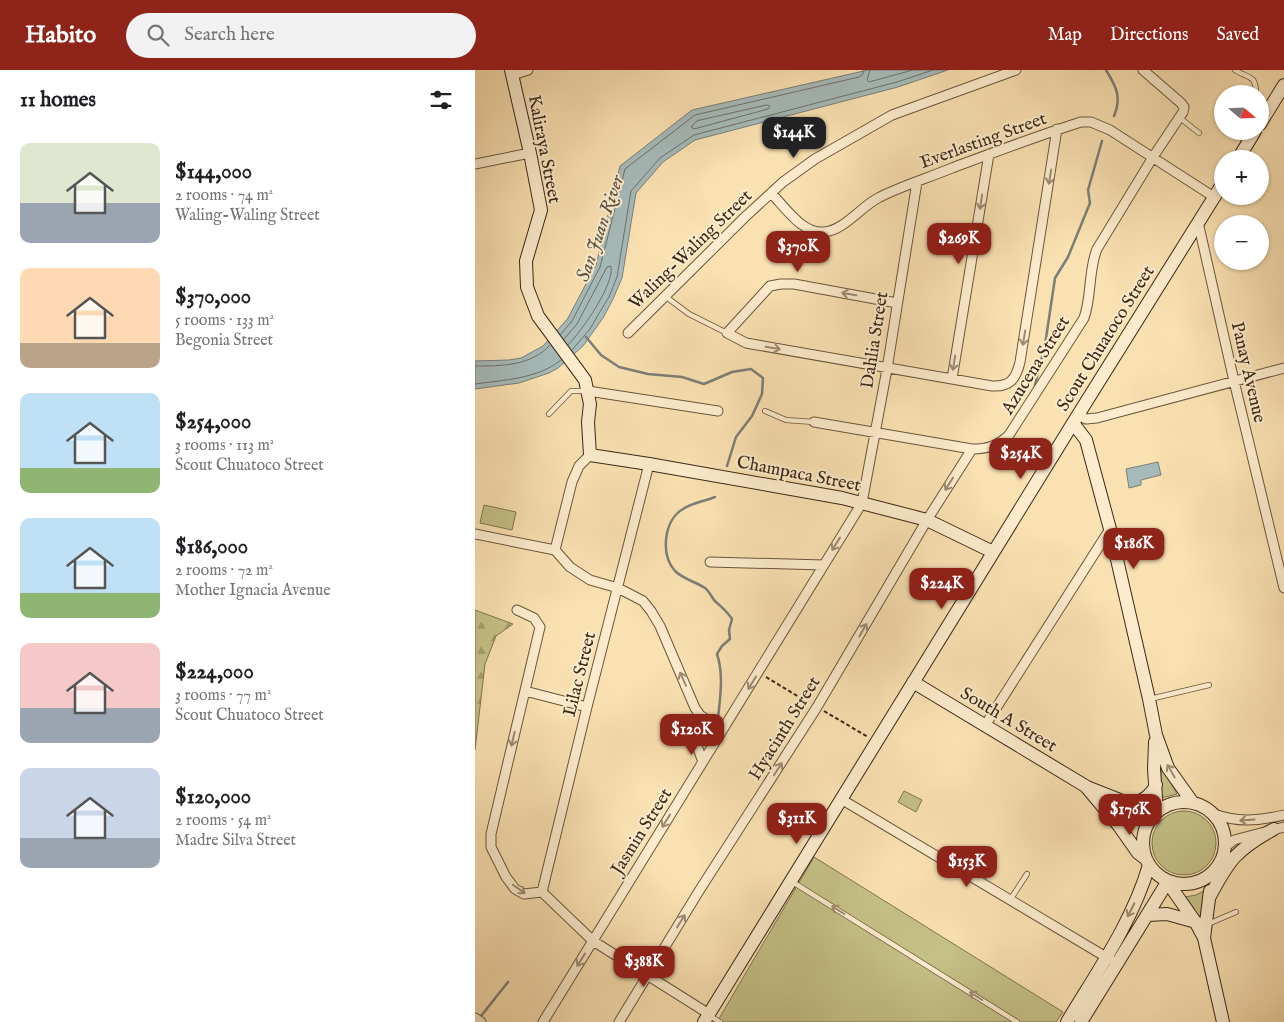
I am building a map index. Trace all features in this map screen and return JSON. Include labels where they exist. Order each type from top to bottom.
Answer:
[{"type":"street","points":[[512,72],[527,70]]},
{"type":"street","name":"Waling-Waling Street","points":[[628,333],[745,216],[815,159],[892,115],[1016,70]]},
{"type":"street","points":[[1143,70],[1171,93],[1184,107],[1180,118],[1153,157]]},
{"type":"street","name":"Kaliraya Street","points":[[512,72],[531,153],[541,210],[526,261],[527,287],[538,316],[573,361],[585,380],[590,404],[588,422],[590,455]]},
{"type":"street","points":[[1269,107],[1284,85]]},
{"type":"street","name":"Everlasting Street","points":[[771,193],[804,227],[823,232],[831,231],[841,226],[878,198],[1057,129],[1081,122],[1091,122],[1110,130],[1214,197]]},
{"type":"street","points":[[897,302],[794,284],[770,286],[727,333],[746,343],[887,369],[998,386],[1006,385],[1015,378],[1018,370],[1057,129]]},
{"type":"street","points":[[475,164],[531,153]]},
{"type":"street","points":[[952,379],[989,154]]},
{"type":"street","name":"Azucena Street","points":[[814,422],[971,449],[982,449],[1001,443],[1009,435],[1084,318],[1087,309],[1093,258],[1153,157]]},
{"type":"street","name":"Dahlia Street","points":[[862,503],[887,369],[917,182]]},
{"type":"street","name":"Scout Chuatoco Street","points":[[707,1017],[1214,197]]},
{"type":"street","name":"Panay Avenue","points":[[1198,222],[1233,381],[1284,588]]},
{"type":"street","points":[[1193,803],[1168,768],[1156,735],[1110,529],[1086,440],[1075,419],[1097,418],[1284,368]]},
{"type":"street","points":[[588,391],[718,411]]},
{"type":"street","name":"Hyacinth Street","points":[[619,1022],[817,707],[971,449]]},
{"type":"street","points":[[555,550],[572,482],[579,466],[590,455]]},
{"type":"street","name":"Champaca Street","points":[[590,455],[842,498],[927,520],[993,552]]},
{"type":"street","name":"Lilac Street","points":[[542,892],[649,464]]},
{"type":"street","name":"Jasmin Street","points":[[543,1022],[862,503]]},
{"type":"street","points":[[986,724],[1110,529]]},
{"type":"street","points":[[475,534],[555,550],[571,567],[590,580],[617,588],[643,601],[660,626],[695,708],[700,715],[722,730]]},
{"type":"street","points":[[710,562],[824,564]]},
{"type":"street","points":[[517,610],[534,618],[540,627],[491,834],[491,847],[506,877],[515,889],[525,894],[542,892],[593,941],[707,1017]]},
{"type":"street","name":"South A Street","points":[[913,682],[986,724],[1087,787],[1155,814]]},
{"type":"street","points":[[525,691],[587,707]]},
{"type":"street","points":[[700,715],[694,738],[703,762]]},
{"type":"street","points":[[1155,814],[1156,785],[1154,768],[1156,735]]},
{"type":"street","points":[[1130,804],[1144,800],[1156,785]]},
{"type":"street","name":"South A Street","points":[[1087,787],[1119,826],[1138,854],[1147,862]]},
{"type":"street","points":[[841,799],[1117,964]]},
{"type":"street","points":[[1067,1022],[1139,896],[1147,862],[1143,840],[1146,828],[1155,814],[1170,804],[1178,802],[1193,803],[1211,813],[1232,820],[1244,821],[1284,815]]},
{"type":"street","points":[[1202,929],[1215,870],[1223,856],[1224,848],[1222,829],[1211,813]]},
{"type":"street","points":[[1224,848],[1235,840],[1279,828]]},
{"type":"street","points":[[1209,898],[1230,862],[1239,851],[1251,842],[1279,828]]},
{"type":"street","points":[[1147,862],[1156,874],[1169,882],[1182,884],[1195,883],[1206,878],[1215,870]]},
{"type":"street","points":[[1081,1022],[1169,882]]},
{"type":"street","points":[[1169,882],[1202,929],[1223,1022]]},
{"type":"street","points":[[1147,915],[1167,914],[1182,917],[1202,929]]},
{"type":"street","points":[[475,1018],[481,1022]]},
{"type":"lane","points":[[1235,70],[1245,72],[1253,78],[1256,85]]},
{"type":"lane","points":[[1180,118],[1199,133]]},
{"type":"lane","points":[[665,296],[689,314],[727,333]]},
{"type":"lane","points":[[549,414],[571,391],[588,391]]},
{"type":"lane","points":[[765,411],[785,420],[814,422]]},
{"type":"lane","points":[[1149,699],[1209,685]]},
{"type":"lane","points":[[1010,900],[1027,874]]},
{"type":"lane","points":[[791,881],[1017,1022]]},
{"type":"lane","points":[[1202,929],[1236,912]]},
{"type":"lane","points":[[707,1017],[720,1022]]},
{"type":"path","points":[[766,677],[810,703]]},
{"type":"path","points":[[825,712],[868,737]]},
{"type":"green space","points":[[484,505],[516,512],[512,530],[480,523]]},
{"type":"green space","points":[[475,610],[513,624],[496,636],[485,664],[475,750]]},
{"type":"green space","points":[[1161,766],[1177,794],[1161,798]]},
{"type":"green space","points":[[904,791],[922,800],[916,812],[898,802]]},
{"type":"green space","points":[[1100,794],[1136,813],[1127,830]]},
{"type":"green space","points":[[1178,811],[1190,811],[1207,820],[1214,831],[1216,843],[1214,855],[1207,866],[1190,875],[1178,875],[1166,870],[1157,861],[1152,849],[1152,837],[1157,825],[1166,816]]},
{"type":"green space","points":[[814,857],[1063,1012],[1056,1022],[717,1022]]},
{"type":"green space","points":[[1206,890],[1201,910],[1202,925],[1193,907],[1185,897],[1196,895]]},
{"type":"water","points":[[868,70],[948,70],[898,87],[695,140],[663,162],[636,193],[622,278],[603,318],[583,346],[558,368],[549,373],[519,383],[475,389],[475,361],[521,358],[543,346],[568,318],[596,265],[620,166],[692,110]]},
{"type":"water","points":[[1158,462],[1161,475],[1141,480],[1141,485],[1129,488],[1126,469]]},
{"type":"waterway","points":[[1106,70],[1113,81],[1118,97],[1114,116]]},
{"type":"waterway","points":[[1035,385],[1045,345],[1055,278],[1068,257],[1090,203],[1088,190],[1102,141]]},
{"type":"waterway","points":[[586,337],[601,355],[619,367],[648,374],[682,377],[704,384],[732,372],[751,369],[763,378],[762,394],[752,416],[736,437],[727,466]]},
{"type":"waterway","points":[[715,497],[690,505],[677,514],[668,529],[666,547],[667,556],[675,571],[705,588],[732,619],[729,630],[730,639],[717,654],[721,678],[718,719]]},
{"type":"waterway","points":[[481,1016],[508,982]]},
{"type":"water label","name":"San Juan River","points":[[599,228]]}]
